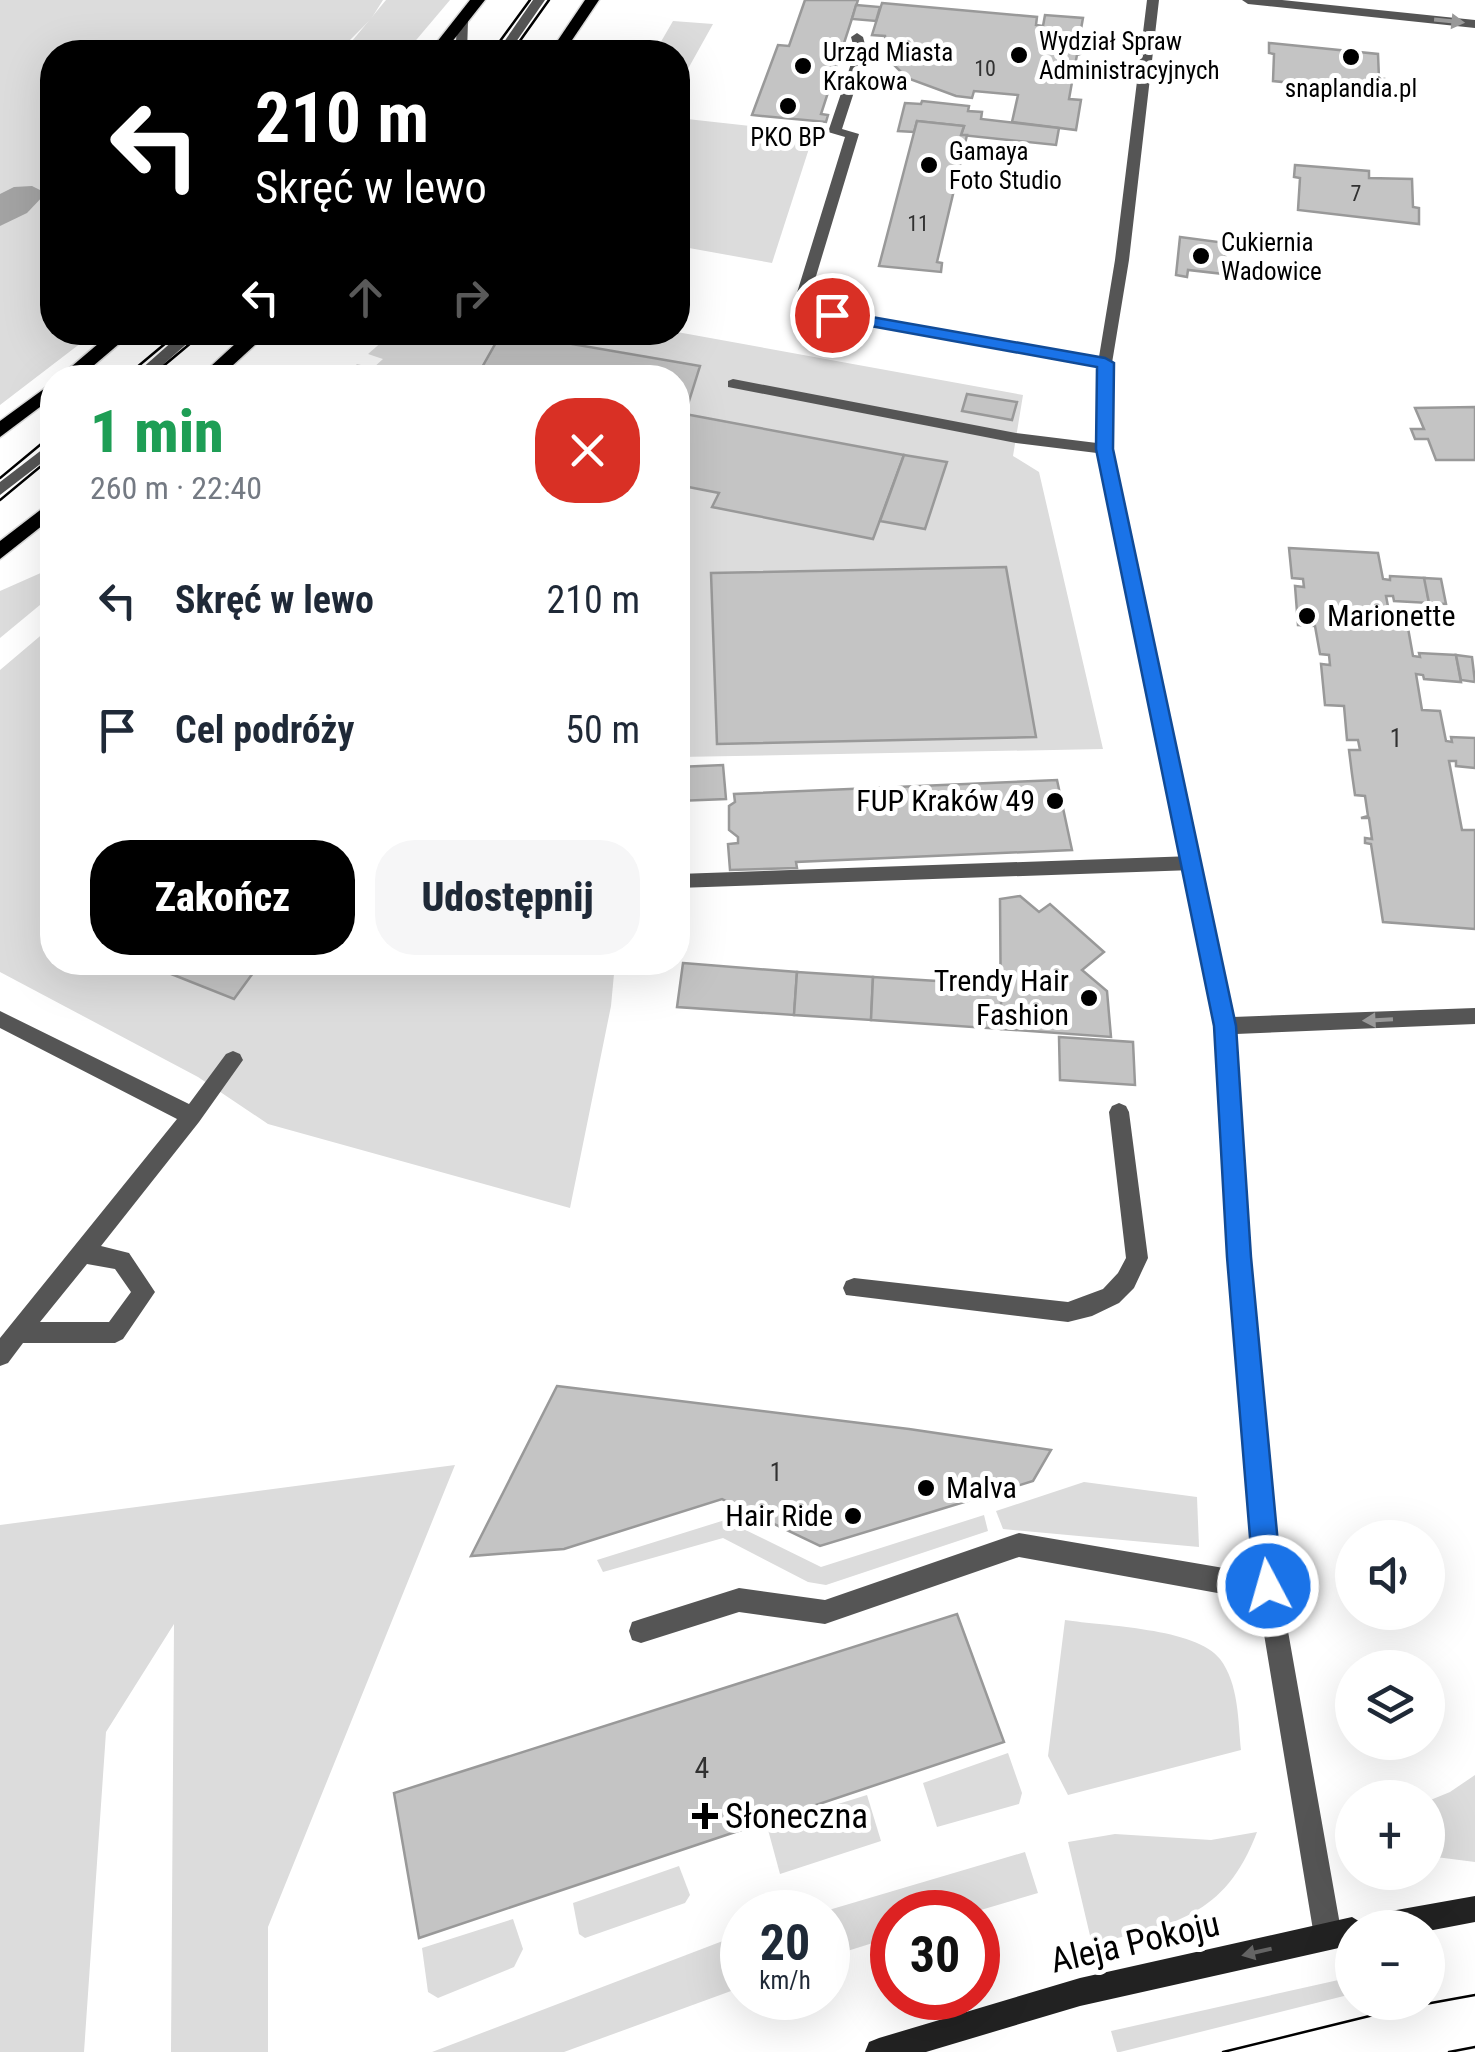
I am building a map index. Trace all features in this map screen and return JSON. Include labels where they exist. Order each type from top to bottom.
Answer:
[{"type":"main road","points":[[446,40],[478,0]]},
{"type":"main road","points":[[565,40],[592,0]]},
{"type":"main road","points":[[84,365],[108,345]]},
{"type":"main road","points":[[222,365],[245,345]]},
{"type":"main road","points":[[0,431],[40,399]]},
{"type":"main road","points":[[0,552],[40,518]]},
{"type":"main road","points":[[1445,1915],[1475,1909]]},
{"type":"main road","name":"Aleja Pokoju","points":[[880,2052],[1080,1992],[1335,1935]]},
{"type":"street","points":[[512,40],[540,0]]},
{"type":"street","points":[[1153,0],[1122,260],[1105,363],[1104,449],[1225,1026],[1239,1257],[1268,1586],[1335,1910]]},
{"type":"street","points":[[1248,0],[1475,24]]},
{"type":"street","points":[[461,40],[462,21]]},
{"type":"street","points":[[857,37],[861,52],[834,132],[852,134],[799,309],[1105,363]]},
{"type":"street","points":[[154,365],[177,345]]},
{"type":"street","points":[[733,384],[1016,438],[1104,449]]},
{"type":"street","points":[[0,490],[40,457]]},
{"type":"street","points":[[690,881],[1193,864]]},
{"type":"street","points":[[1225,1026],[1475,1016]]},
{"type":"street","points":[[0,1019],[192,1116]]},
{"type":"street","points":[[0,1355],[233,1060]]},
{"type":"street","points":[[854,1288],[1068,1312],[1094,1308],[1115,1295],[1130,1280],[1137,1258],[1119,1112]]},
{"type":"street","points":[[18,1333],[114,1332],[144,1292],[121,1260],[82,1253]]},
{"type":"street","points":[[641,1631],[739,1600],[825,1612],[1018,1544],[1223,1582],[1268,1586]]},
{"type":"shaded area","points":[[0,0],[383,0],[350,40],[40,40],[40,345],[78,345],[52,365],[40,365],[40,374],[0,405]]},
{"type":"shaded area","points":[[386,0],[450,0],[416,40],[353,40]]},
{"type":"shaded area","points":[[673,21],[713,24],[690,65],[690,40],[662,40]]},
{"type":"shaded area","points":[[690,119],[814,133],[772,263],[690,248]]},
{"type":"shaded area","points":[[32,186],[40,190],[40,199],[27,213],[0,226],[0,194],[14,187]]},
{"type":"shaded area","points":[[690,334],[1023,395],[1013,456],[1039,472],[1103,749],[690,757],[690,365],[376,365],[383,359],[368,354],[378,345],[690,345]]},
{"type":"shaded area","points":[[40,573],[40,605],[0,638],[0,591]]},
{"type":"shaded area","points":[[40,636],[40,975],[614,975],[570,1208],[268,1124],[198,1077],[0,972],[0,670]]},
{"type":"shaded area","points":[[455,1465],[268,1927],[268,2052],[171,2052],[174,1624],[106,1732],[84,2052],[0,2052],[0,1525]]},
{"type":"shaded area","points":[[1084,1482],[1197,1497],[1199,1547],[1003,1529],[996,1511]]},
{"type":"shaded area","points":[[984,1515],[988,1531],[826,1585],[808,1582],[723,1538],[603,1572],[597,1560],[725,1520],[821,1567]]},
{"type":"shaded area","points":[[1065,1620],[1171,1635],[1208,1649],[1220,1659],[1231,1680],[1241,1750],[1068,1795],[1048,1756]]},
{"type":"shaded area","points":[[1008,1753],[1022,1793],[1019,1804],[937,1827],[923,1783]]},
{"type":"shaded area","points":[[1475,1775],[1475,1862],[1445,1858],[1445,1794]]},
{"type":"shaded area","points":[[867,1795],[881,1841],[780,1874],[767,1826]]},
{"type":"shaded area","points":[[1257,1832],[1229,1883],[1193,1913],[1171,1923],[1092,1944],[1068,1842],[1115,1834],[1211,1840]]},
{"type":"shaded area","points":[[1025,1852],[1038,1893],[1000,1904],[1000,1890],[896,1890]]},
{"type":"shaded area","points":[[679,1866],[690,1895],[685,1903],[585,1938],[579,1934],[573,1903]]},
{"type":"shaded area","points":[[870,1898],[870,1944],[850,1950],[850,1904]]},
{"type":"shaded area","points":[[513,1919],[523,1949],[514,1967],[438,1998],[428,1992],[422,1948]]},
{"type":"shaded area","points":[[720,1942],[720,1995],[564,2052],[432,2052]]},
{"type":"shaded area","points":[[1335,1981],[1335,1998],[1120,2052],[1111,2031]]},
{"type":"building","name":"Urząd Miasta Krakowa","points":[[805,0],[858,0],[821,114],[828,115],[826,122],[752,115],[778,45],[789,46]]},
{"type":"building","name":"Urząd Miasta Krakowa","points":[[882,3],[1037,17],[1036,25],[1043,26],[1045,15],[1083,18],[1079,40],[1090,43],[1094,49],[1077,55],[1069,99],[1081,100],[1076,130],[1012,122],[1018,95],[974,91],[972,98],[956,96],[907,78],[887,58],[885,36],[872,35]]},
{"type":"building","points":[[856,5],[880,7],[876,21],[852,19]]},
{"type":"building","points":[[1269,43],[1378,54],[1379,78],[1385,79],[1385,92],[1273,81],[1274,54],[1269,53]]},
{"type":"building","points":[[905,103],[969,106],[968,111],[982,112],[981,119],[1059,128],[1056,145],[961,135],[964,126],[917,121],[914,132],[898,131]]},
{"type":"building","points":[[917,121],[964,126],[961,135],[967,135],[937,262],[942,263],[941,272],[879,266]]},
{"type":"building","points":[[1295,165],[1369,171],[1369,178],[1412,179],[1413,207],[1419,208],[1419,224],[1298,210],[1300,178],[1294,177]]},
{"type":"building","name":"Cukiernia Wadowice","points":[[1180,237],[1226,243],[1224,274],[1188,270],[1187,277],[1176,275]]},
{"type":"building","points":[[495,345],[578,345],[700,366],[690,398],[690,365],[483,365]]},
{"type":"building","points":[[967,394],[1017,402],[1012,420],[962,411]]},
{"type":"building","points":[[1475,407],[1475,460],[1436,460],[1428,439],[1415,439],[1411,429],[1424,429],[1415,408]]},
{"type":"building","points":[[690,415],[904,455],[873,539],[712,507],[719,493],[690,487]]},
{"type":"building","points":[[904,455],[947,462],[925,529],[880,521]]},
{"type":"building","points":[[1289,548],[1378,553],[1383,579],[1425,578],[1429,603],[1394,601],[1393,596],[1386,596],[1392,627],[1408,628],[1413,656],[1456,655],[1461,682],[1424,679],[1416,674],[1422,710],[1440,711],[1446,741],[1452,742],[1451,737],[1475,738],[1475,768],[1456,766],[1456,761],[1449,761],[1462,830],[1475,830],[1475,929],[1383,922],[1371,844],[1365,843],[1365,838],[1372,839],[1369,818],[1361,818],[1368,816],[1365,796],[1355,795],[1352,774],[1349,750],[1360,750],[1358,740],[1347,740],[1344,706],[1325,705],[1321,664],[1330,665],[1329,655],[1320,654],[1315,626],[1298,625],[1295,586],[1304,587],[1303,579],[1292,578]]},
{"type":"building","points":[[1006,567],[1036,737],[717,744],[711,573]]},
{"type":"building","points":[[1424,578],[1441,579],[1446,604],[1429,603]]},
{"type":"building","points":[[1456,655],[1472,657],[1475,682],[1461,680]]},
{"type":"building","points":[[723,765],[726,799],[690,800],[690,766]]},
{"type":"building","points":[[1057,780],[1072,850],[796,862],[797,868],[730,870],[728,844],[738,843],[738,837],[729,830],[729,806],[735,802],[734,794]]},
{"type":"building","points":[[1020,896],[1039,912],[1050,904],[1104,952],[1082,970],[1107,991],[1111,1037],[1001,1029],[1000,899]]},
{"type":"building","points":[[690,964],[797,972],[794,1015],[677,1007],[681,975],[690,975]]},
{"type":"building","points":[[797,972],[873,977],[871,1020],[794,1015]]},
{"type":"building","points":[[174,975],[252,975],[234,999]]},
{"type":"building","points":[[873,977],[1001,985],[1001,1029],[871,1020]]},
{"type":"building","points":[[1059,1037],[1133,1042],[1135,1085],[1060,1080]]},
{"type":"building","points":[[557,1386],[1051,1450],[1033,1481],[820,1546],[722,1499],[564,1549],[471,1556]]},
{"type":"building","points":[[957,1614],[1004,1742],[419,1938],[394,1793]]},
{"type":"tram line","points":[[501,40],[530,0]]},
{"type":"tram line","points":[[521,40],[549,0]]},
{"type":"tram line","points":[[140,365],[163,345]]},
{"type":"tram line","points":[[165,365],[188,345]]},
{"type":"tram line","points":[[0,478],[40,445]]},
{"type":"tram line","points":[[0,500],[40,467]]},
{"type":"tram line","points":[[1223,2052],[1398,2009],[1475,1995]]},
{"type":"tram line","points":[[1449,2052],[1475,2047]]},
{"type":"place","name":"Wydział Spraw Administracyjnych","points":[[1019,55]]},
{"type":"place","name":"snaplandia.pl","points":[[1351,57]]},
{"type":"place","name":"Urząd Miasta Krakowa","points":[[803,66]]},
{"type":"place","name":"PKO BP","points":[[788,106]]},
{"type":"place","name":"Gamaya Foto Studio","points":[[929,165]]},
{"type":"place","name":"Cukiernia Wadowice","points":[[1201,256]]},
{"type":"place","name":"Marionette","points":[[1307,616]]},
{"type":"place","name":"FUP Kraków 49","points":[[1055,801]]},
{"type":"place","name":"Trendy Hair Fashion","points":[[1089,998]]},
{"type":"place","name":"Malva","points":[[926,1488]]},
{"type":"place","name":"Hair Ride","points":[[853,1516]]},
{"type":"place","name":"Słoneczna","points":[[705,1816]]},
{"type":"route","points":[[832,315],[1105,363],[1104,449],[1225,1026],[1239,1257],[1268,1586]]}]
